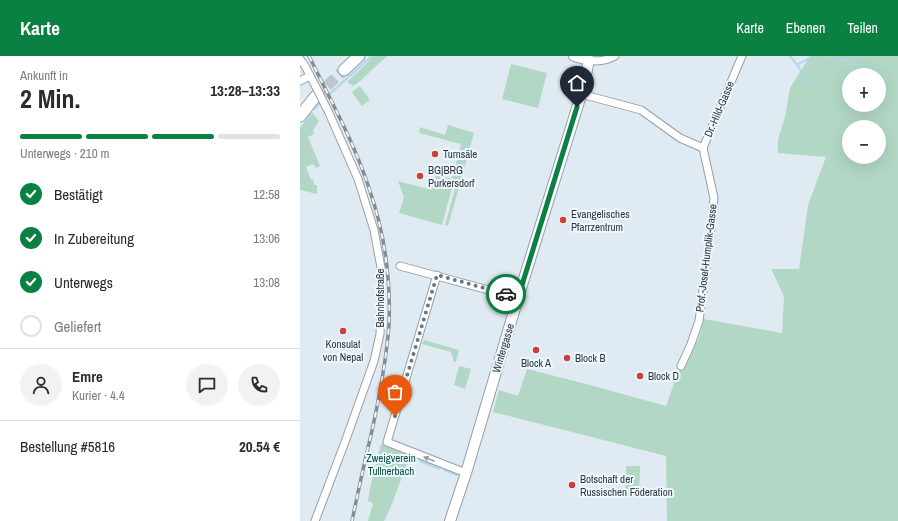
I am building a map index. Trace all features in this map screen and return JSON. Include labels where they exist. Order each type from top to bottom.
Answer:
[{"type":"main road","points":[[344,70],[359,56]]},
{"type":"main road","points":[[300,116],[316,92]]},
{"type":"street","points":[[574,56],[595,61],[603,61],[615,56]]},
{"type":"street","name":"Dr.-Hild-Gasse","points":[[581,94],[641,110],[680,138],[703,148],[742,56]]},
{"type":"street","name":"Bahnhofstraße","points":[[300,59],[328,113],[358,179],[374,230],[382,273],[380,334],[374,361],[345,442],[314,521]]},
{"type":"street","name":"Wintergasse","points":[[450,521],[466,473],[581,94],[589,60]]},
{"type":"street","points":[[300,82],[310,76]]},
{"type":"street","name":"Prof.-Josef-Humplik-Gasse","points":[[681,366],[699,321],[711,228],[714,198],[703,148]]},
{"type":"street","points":[[400,266],[518,298]]},
{"type":"street","points":[[437,275],[387,442],[466,473]]},
{"type":"green space","points":[[374,56],[387,56],[353,86],[347,82]]},
{"type":"green space","points":[[810,56],[898,56],[898,521],[667,521],[666,456],[493,412],[499,390],[518,396],[527,369],[666,406],[681,364],[682,369],[699,338],[704,319],[782,333],[784,296],[771,269],[799,269],[808,205],[826,157],[778,153],[778,140],[785,117],[790,88]]},
{"type":"green space","points":[[511,64],[547,73],[538,108],[502,99]]},
{"type":"green space","points":[[360,86],[370,100],[362,106],[352,92]]},
{"type":"green space","points":[[312,112],[319,121],[313,130],[314,134],[308,137],[320,166],[316,168],[313,164],[306,167],[311,180],[313,179],[314,185],[317,185],[317,194],[300,190],[300,128]]},
{"type":"green space","points":[[448,125],[474,133],[448,226],[445,225],[455,189],[452,188],[442,225],[399,213],[404,197],[398,181],[432,190],[436,175],[452,179],[461,144],[419,133],[420,127],[445,135]]},
{"type":"green space","points":[[424,340],[459,350],[456,362],[454,362],[451,352],[422,344]]},
{"type":"green space","points":[[459,366],[471,369],[465,389],[454,385]]},
{"type":"green space","name":"Zweigverein Tullnerbach","points":[[381,444],[390,446],[410,455],[392,504],[384,521],[368,521],[373,504],[368,501],[370,488]]},
{"type":"green space","points":[[626,466],[640,466],[639,497],[625,496]]},
{"type":"waterway","points":[[324,99],[372,56]]},
{"type":"waterway","points":[[790,56],[797,65],[813,56]]},
{"type":"waterway","points":[[825,56],[853,62],[860,67]]},
{"type":"waterway","points":[[797,65],[813,88]]},
{"type":"waterway","points":[[314,109],[321,102]]},
{"type":"waterway","points":[[300,130],[311,114]]},
{"type":"waterway","points":[[420,461],[440,469]]},
{"type":"waterway","points":[[444,470],[457,475]]},
{"type":"tunnel","points":[[315,97],[344,70]]},
{"type":"railway","points":[[309,56],[341,121],[363,171],[379,221],[388,273],[389,325],[384,367],[352,521]]},
{"type":"way so far","points":[[395,416],[437,275],[506,294]]},
{"type":"place","name":"Turnsäle","points":[[435,154]]},
{"type":"place","name":"BG|BRG Purkersdorf","points":[[420,176]]},
{"type":"place","name":"Evangelisches Pfarrzentrum","points":[[563,220]]},
{"type":"place","name":"Konsulat von Nepal","points":[[343,331]]},
{"type":"place","name":"Block A","points":[[536,350]]},
{"type":"place","name":"Block B","points":[[567,358]]},
{"type":"place","name":"Block D","points":[[640,376]]},
{"type":"place","name":"Botschaft der Russischen Föderation","points":[[572,485]]},
{"type":"route","points":[[506,294],[518,298],[577,107]]}]
